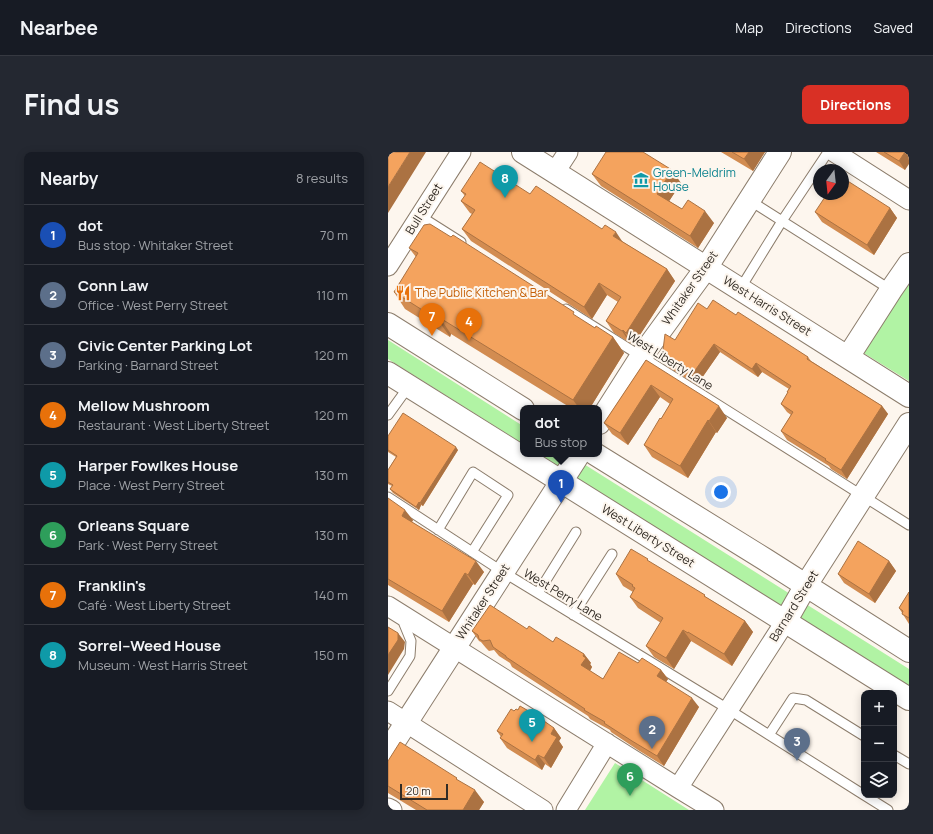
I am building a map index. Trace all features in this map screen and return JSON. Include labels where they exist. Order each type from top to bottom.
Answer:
[{"type":"main road","name":"West Harris Street","points":[[523,152],[909,396]]},
{"type":"main road","name":"Whitaker Street","points":[[602,418],[641,357],[706,268],[780,152]]},
{"type":"main road","points":[[848,357],[909,264]]},
{"type":"main road","points":[[388,324],[520,406]]},
{"type":"main road","name":"West Liberty Street","points":[[388,373],[520,455]]},
{"type":"main road","name":"Barnard Street","points":[[785,622],[806,586],[909,424]]},
{"type":"main road","name":"West Liberty Street","points":[[523,457],[909,699]]},
{"type":"main road","name":"Whitaker Street","points":[[388,751],[577,457]]},
{"type":"main road","points":[[600,457],[909,651]]},
{"type":"street","name":"Bull Street","points":[[388,266],[461,152]]},
{"type":"street","points":[[555,172],[568,152]]},
{"type":"street","points":[[834,152],[909,200]]},
{"type":"street","points":[[388,606],[714,810]]},
{"type":"street","name":"Barnard Street","points":[[678,788],[785,622]]},
{"type":"street","points":[[388,711],[543,810]]},
{"type":"street","points":[[566,810],[606,743]]},
{"type":"street","points":[[388,808],[392,810]]},
{"type":"lane","points":[[740,289],[782,221],[828,152]]},
{"type":"lane","points":[[749,200],[891,290]]},
{"type":"lane","points":[[420,216],[467,246]]},
{"type":"lane","name":"West Liberty Lane","points":[[560,306],[909,525]]},
{"type":"lane","points":[[388,415],[409,386]]},
{"type":"lane","points":[[438,530],[473,472],[508,495],[472,552]]},
{"type":"lane","name":"West Perry Lane","points":[[388,497],[503,572],[728,709],[861,793]]},
{"type":"lane","points":[[538,593],[576,532]]},
{"type":"lane","points":[[573,615],[612,554]]},
{"type":"lane","points":[[388,691],[410,656],[411,641],[404,624],[404,616]]},
{"type":"lane","points":[[768,735],[794,698],[806,700],[861,734]]},
{"type":"lane","points":[[897,756],[909,764]]},
{"type":"lane","name":"West Perry Lane","points":[[869,798],[888,810]]},
{"type":"green space","points":[[909,275],[909,381],[862,352]]},
{"type":"green space","points":[[388,340],[520,424],[520,442],[388,359]]},
{"type":"green space","points":[[544,457],[573,457],[909,669],[909,687]]},
{"type":"green space","points":[[615,763],[689,810],[585,810]]},
{"type":"building","points":[[388,152],[410,152],[388,187]]},
{"type":"building","name":"Green-Meldrim House","points":[[606,152],[643,152],[672,170],[657,194],[682,209],[688,200],[705,211],[690,236],[592,174]]},
{"type":"building","points":[[732,152],[749,152],[744,159]]},
{"type":"building","points":[[884,152],[905,152],[899,161]]},
{"type":"building","points":[[480,162],[530,194],[536,186],[602,229],[605,225],[616,232],[613,236],[667,269],[626,333],[606,321],[621,297],[599,283],[584,307],[462,229],[475,210],[461,201],[466,194],[461,191]]},
{"type":"building","points":[[849,182],[890,208],[867,245],[815,212],[823,200],[849,200]]},
{"type":"building","points":[[430,224],[451,237],[453,235],[574,312],[573,314],[613,337],[573,400],[440,318],[438,320],[394,292],[418,253],[409,248],[424,225]]},
{"type":"building","points":[[713,300],[736,315],[738,312],[808,357],[807,359],[882,406],[841,470],[781,431],[793,412],[781,404],[791,386],[756,363],[752,369],[714,344],[691,376],[662,358],[665,334],[675,340],[698,303],[707,309]]},
{"type":"building","points":[[646,360],[719,406],[709,421],[708,420],[680,466],[644,445],[673,399],[651,385],[620,433],[604,423]]},
{"type":"building","points":[[403,413],[456,447],[416,507],[390,489],[393,485],[388,482],[388,470],[397,456],[388,450],[388,436]]},
{"type":"building","points":[[388,498],[405,510],[402,516],[476,561],[468,575],[465,573],[442,611],[388,579]]},
{"type":"building","points":[[858,541],[889,561],[869,594],[838,574]]},
{"type":"building","points":[[631,549],[745,621],[724,654],[683,630],[666,658],[646,646],[663,618],[630,597],[635,588],[632,586],[633,585],[616,574]]},
{"type":"building","points":[[909,592],[909,618],[902,614],[903,611],[899,608]]},
{"type":"building","points":[[490,605],[527,629],[529,626],[553,642],[556,637],[584,654],[583,656],[586,658],[581,665],[603,679],[619,652],[638,663],[642,658],[661,670],[657,676],[692,698],[657,756],[584,710],[585,709],[506,657],[493,647],[490,640],[483,641],[479,639],[478,635],[472,631]]},
{"type":"building","points":[[388,627],[398,633],[398,640],[388,655]]},
{"type":"building","points":[[520,706],[544,720],[554,728],[551,734],[557,737],[544,758],[538,755],[535,760],[500,738],[503,734],[497,731],[511,709],[514,711],[516,709],[518,710]]},
{"type":"building","points":[[400,742],[475,790],[463,810],[427,810],[388,786],[388,761]]},
{"type":"place","name":"Green-Meldrim House","points":[[641,180]]},
{"type":"place","name":"Sorrel–Weed House","points":[[505,198]]},
{"type":"place","name":"The Public Kitchen & Bar","points":[[403,293]]},
{"type":"place","name":"Franklin's","points":[[432,336]]},
{"type":"place","name":"Mellow Mushroom","points":[[469,341]]},
{"type":"place","name":"dot","points":[[561,503]]},
{"type":"place","name":"Harper Fowlkes House","points":[[532,742]]},
{"type":"place","name":"Conn Law","points":[[652,749]]},
{"type":"place","name":"Civic Center Parking Lot","points":[[797,761]]},
{"type":"place","name":"Orleans Square","points":[[630,796]]}]
